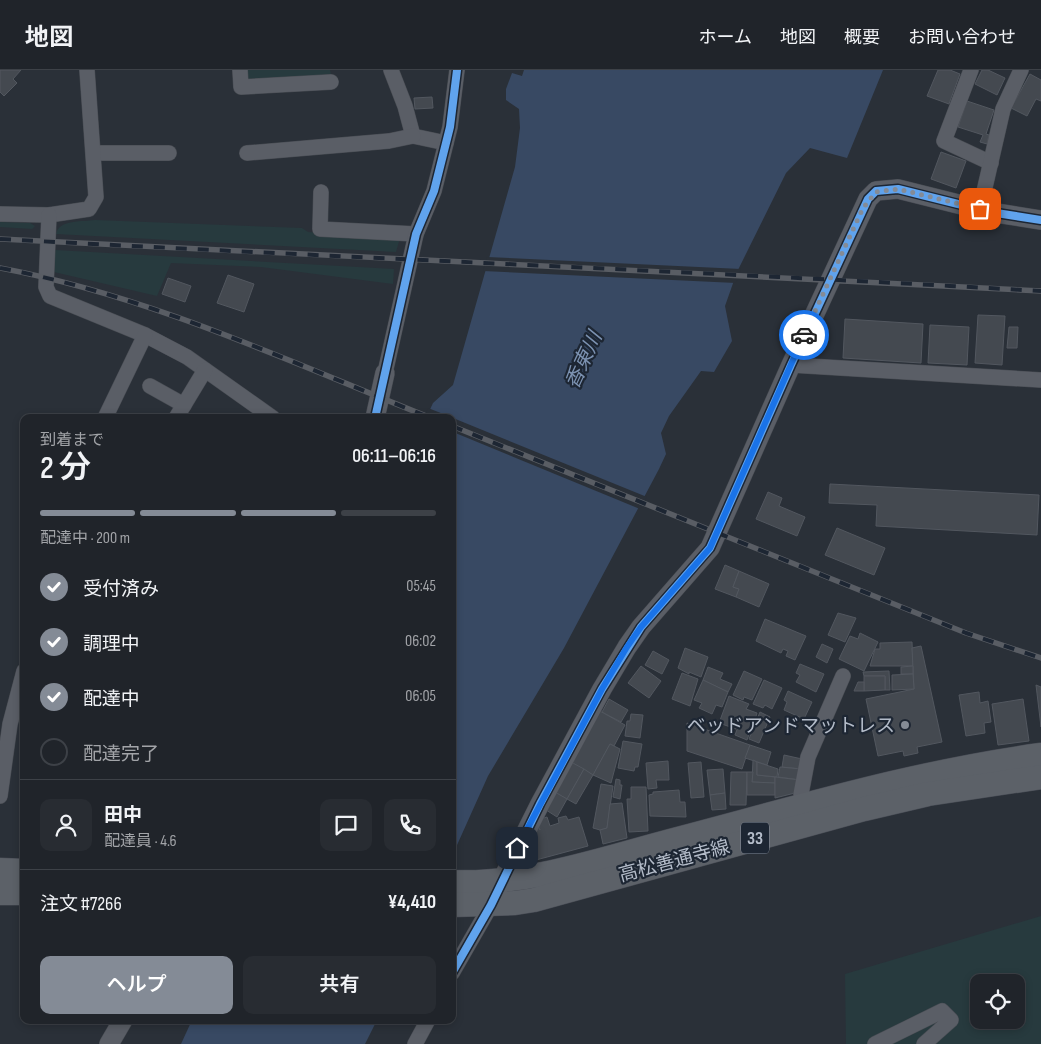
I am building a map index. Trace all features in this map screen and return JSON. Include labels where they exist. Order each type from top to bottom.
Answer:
[{"type":"main road","name":"高松善通寺線","points":[[480,896],[552,874],[807,804],[925,774],[1041,755]]},
{"type":"main road","name":"高松善通寺線","points":[[456,884],[480,896],[534,900],[716,849],[928,794],[1041,777]]},
{"type":"main road","points":[[0,870],[20,870]]},
{"type":"main road","points":[[0,893],[20,893]]},
{"type":"street","points":[[0,214],[49,214],[89,209],[96,197],[87,70]]},
{"type":"street","points":[[240,70],[241,87],[331,82]]},
{"type":"street","points":[[391,70],[405,106],[413,136]]},
{"type":"street","points":[[376,414],[416,234],[434,191],[446,143],[457,70]]},
{"type":"street","points":[[972,70],[944,140],[991,163]]},
{"type":"street","points":[[980,209],[1003,109],[1022,70]]},
{"type":"street","points":[[247,153],[389,142],[413,136],[446,143]]},
{"type":"street","points":[[94,152],[169,154]]},
{"type":"street","points":[[456,962],[480,896],[627,647],[641,627],[710,548],[790,364],[863,208],[876,192],[898,189],[980,209],[1041,220]]},
{"type":"street","points":[[321,192],[320,230],[416,234]]},
{"type":"street","points":[[49,214],[46,287],[50,296],[145,335],[187,357],[267,414]]},
{"type":"street","points":[[107,414],[145,335]]},
{"type":"street","points":[[790,364],[1041,380]]},
{"type":"street","points":[[150,386],[180,411],[205,370]]},
{"type":"street","points":[[807,804],[801,794],[808,757],[842,676]]},
{"type":"street","points":[[0,796],[4,734],[20,684]]},
{"type":"street","points":[[875,1044],[942,1011],[950,1020],[924,1044]]},
{"type":"street","points":[[109,1044],[121,1024]]},
{"type":"street","points":[[415,1044],[426,1024]]},
{"type":"green space","points":[[244,70],[330,70],[332,79],[245,85]]},
{"type":"green space","points":[[95,220],[302,228],[308,232],[400,238],[396,252],[56,234],[58,229],[66,224]]},
{"type":"green space","points":[[0,222],[30,223],[35,226],[32,229],[0,227]]},
{"type":"green space","points":[[55,250],[394,269],[393,284],[261,267],[171,263],[157,296],[54,272]]},
{"type":"green space","points":[[1041,916],[1041,1044],[846,1044],[845,974]]},
{"type":"water","name":"香東川","points":[[524,70],[883,70],[847,158],[810,148],[786,173],[737,272],[725,306],[732,341],[714,372],[701,371],[669,416],[661,433],[666,454],[659,469],[564,648],[488,776],[456,847],[456,414],[428,414],[433,403],[453,385],[515,167],[520,128],[519,109],[506,100],[506,89],[512,73],[522,76]]},
{"type":"water","points":[[190,1024],[375,1024],[365,1044],[181,1044]]},
{"type":"pier","points":[[487,257],[741,269],[736,283],[483,271]]},
{"type":"pier","points":[[428,408],[443,414],[426,414]]},
{"type":"pier","points":[[456,419],[647,497],[640,509],[456,433]]},
{"type":"building","points":[[0,70],[21,70],[13,79],[17,83],[4,96],[0,92]]},
{"type":"building","points":[[938,70],[950,70],[960,74],[949,104],[927,96]]},
{"type":"building","points":[[982,70],[988,70],[1005,78],[997,95],[975,84]]},
{"type":"building","points":[[1030,74],[1041,80],[1041,101],[1036,99],[1027,116],[1011,108]]},
{"type":"building","points":[[432,97],[433,108],[415,109],[414,98]]},
{"type":"building","points":[[967,101],[994,110],[986,134],[989,135],[987,144],[980,142],[983,135],[958,127]]},
{"type":"building","points":[[941,152],[966,161],[956,188],[931,179]]},
{"type":"building","points":[[228,275],[254,284],[244,312],[217,303]]},
{"type":"building","points":[[168,278],[191,286],[185,302],[162,294]]},
{"type":"building","points":[[978,315],[1005,316],[1002,365],[975,363]]},
{"type":"building","points":[[845,319],[923,324],[921,363],[843,358]]},
{"type":"building","points":[[930,325],[969,327],[967,365],[928,363]]},
{"type":"building","points":[[1009,327],[1018,327],[1017,348],[1007,348]]},
{"type":"building","points":[[830,484],[1039,495],[1037,535],[876,526],[877,505],[829,503]]},
{"type":"building","points":[[768,492],[782,498],[779,506],[805,517],[797,536],[756,519]]},
{"type":"building","points":[[837,528],[885,548],[874,575],[825,555]]},
{"type":"building","points":[[725,565],[739,571],[733,587],[739,589],[736,597],[715,589]]},
{"type":"building","points":[[739,571],[769,584],[759,607],[736,597],[739,589],[733,587]]},
{"type":"building","points":[[838,613],[856,618],[845,642],[828,635]]},
{"type":"building","points":[[765,619],[806,636],[795,660],[786,656],[788,651],[783,649],[781,653],[756,641]]},
{"type":"building","points":[[860,633],[878,642],[864,671],[839,659],[850,636],[858,639]]},
{"type":"building","points":[[912,642],[913,666],[870,666],[875,649],[880,649],[880,643]]},
{"type":"building","points":[[822,644],[833,649],[827,663],[816,657]]},
{"type":"building","points":[[921,646],[942,742],[917,747],[918,753],[904,756],[903,751],[878,756],[866,699],[914,689],[912,648]]},
{"type":"building","points":[[685,648],[708,657],[701,677],[689,672],[689,674],[678,668]]},
{"type":"building","points":[[653,651],[669,660],[662,674],[645,665]]},
{"type":"building","points":[[800,664],[824,674],[816,692],[796,682],[800,675],[796,673]]},
{"type":"building","points":[[641,666],[661,681],[649,698],[628,683]]},
{"type":"building","points":[[913,666],[913,674],[901,674],[901,667]]},
{"type":"building","points":[[708,667],[723,673],[720,679],[732,684],[728,692],[703,680]]},
{"type":"building","points":[[744,671],[762,679],[752,700],[744,697],[743,700],[733,695]]},
{"type":"building","points":[[889,671],[890,690],[885,690],[885,676],[864,676],[863,672]]},
{"type":"building","points":[[682,673],[698,679],[690,706],[672,699]]},
{"type":"building","points":[[913,674],[914,689],[892,690],[892,675]]},
{"type":"building","points":[[864,676],[885,676],[885,690],[864,691]]},
{"type":"building","points":[[703,680],[728,692],[722,707],[716,705],[712,714],[699,708],[702,703],[694,700]]},
{"type":"building","points":[[764,680],[782,688],[772,709],[765,705],[763,708],[753,704]]},
{"type":"building","points":[[858,682],[864,682],[864,691],[854,691]]},
{"type":"building","points":[[1036,685],[1041,687],[1041,727]]},
{"type":"building","points":[[788,691],[812,702],[804,719],[784,710],[787,702],[784,700]]},
{"type":"building","points":[[979,692],[980,703],[988,701],[991,722],[984,723],[985,733],[966,736],[959,695]]},
{"type":"building","points":[[729,696],[749,704],[746,709],[757,713],[754,723],[740,718],[736,729],[719,723]]},
{"type":"building","points":[[609,699],[628,710],[621,722],[602,712]]},
{"type":"building","points":[[1023,699],[1029,741],[998,745],[992,704]]},
{"type":"building","points":[[598,710],[625,725],[614,746],[610,744],[593,775],[569,761]]},
{"type":"building","points":[[760,712],[770,717],[759,743],[749,739]]},
{"type":"building","points":[[631,714],[643,715],[640,738],[625,736],[627,721],[630,721]]},
{"type":"building","points":[[741,719],[753,724],[747,740],[735,735]]},
{"type":"building","points":[[687,723],[750,745],[742,769],[687,751]]},
{"type":"building","points":[[623,741],[642,744],[638,767],[635,767],[634,771],[618,768]]},
{"type":"building","points":[[610,744],[620,749],[611,783],[593,775]]},
{"type":"building","points":[[750,745],[771,752],[767,765],[745,758]]},
{"type":"building","points":[[784,755],[802,759],[801,769],[782,767]]},
{"type":"building","points":[[753,760],[757,762],[757,775],[775,777],[775,783],[752,782]]},
{"type":"building","points":[[569,761],[584,769],[567,799],[553,791]]},
{"type":"building","points":[[668,761],[669,780],[656,780],[657,788],[648,789],[646,763]]},
{"type":"building","points":[[701,762],[704,797],[691,798],[688,763]]},
{"type":"building","points":[[757,762],[778,769],[777,777],[757,775]]},
{"type":"building","points":[[780,767],[801,769],[800,780],[778,777]]},
{"type":"building","points":[[584,769],[593,775],[576,804],[567,799]]},
{"type":"building","points":[[723,769],[725,793],[710,795],[707,770]]},
{"type":"building","points":[[731,772],[747,772],[746,805],[730,805]]},
{"type":"building","points":[[747,772],[753,772],[752,782],[775,783],[775,795],[747,795]]},
{"type":"building","points":[[775,777],[800,780],[799,792],[775,798]]},
{"type":"building","points":[[616,779],[620,780],[620,785],[622,785],[620,799],[613,797]]},
{"type":"building","points":[[601,784],[613,786],[607,828],[600,830],[593,828]]},
{"type":"building","points":[[631,787],[646,787],[648,831],[629,832],[627,799],[631,799]]},
{"type":"building","points":[[679,790],[680,802],[685,802],[686,817],[650,816],[649,795],[653,794],[653,792]]},
{"type":"building","points":[[553,791],[567,799],[557,817],[543,808]]},
{"type":"building","points":[[725,793],[726,809],[712,810],[710,795]]},
{"type":"building","points":[[622,803],[627,838],[603,844],[600,830],[607,828],[610,804]]},
{"type":"building","points":[[566,816],[568,820],[579,817],[588,846],[536,860],[529,836],[536,824],[540,830],[537,820],[547,817],[550,826],[559,823],[558,818]]},
{"type":"railway","points":[[0,239],[1041,291]]},
{"type":"railway","points":[[0,268],[56,280],[111,295],[165,313],[219,332],[421,414]]},
{"type":"railway","points":[[456,428],[966,633],[1041,658]]},
{"type":"cycle path","points":[[376,414],[416,234],[434,191],[450,127],[457,70]]},
{"type":"cycle path","points":[[456,966],[491,905],[540,804],[602,689],[641,627],[710,548],[791,365],[868,199],[876,191],[898,189],[990,212],[1041,220]]},
{"type":"way so far","points":[[804,335],[863,208],[868,199],[876,192],[886,189],[898,189],[980,209]]},
{"type":"place","name":"ベッドアンドマットレス","points":[[905,725]]},
{"type":"route","points":[[517,848],[602,689],[627,647],[641,627],[710,548],[804,335]]}]
